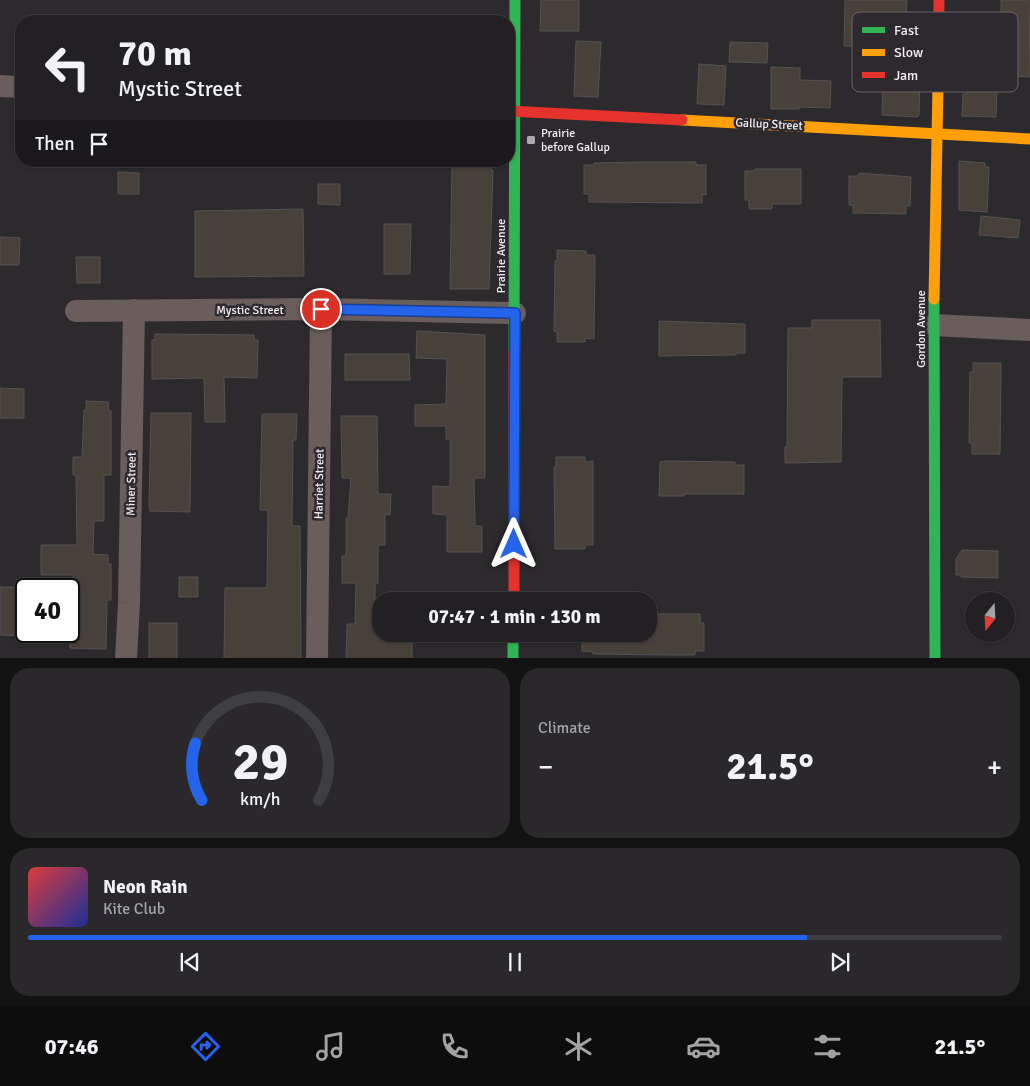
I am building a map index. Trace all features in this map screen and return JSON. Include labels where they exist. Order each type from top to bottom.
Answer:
[{"type":"street","name":"Prairie Avenue","points":[[515,0],[515,15]]},
{"type":"street","points":[[0,86],[15,87]]},
{"type":"street","name":"Gordon Avenue","points":[[935,658],[934,325],[938,92]]},
{"type":"street","name":"Gallup Street","points":[[515,111],[1030,139]]},
{"type":"street","name":"Prairie Avenue","points":[[513,167],[515,313],[514,592]]},
{"type":"street","name":"Mystic Street","points":[[76,311],[321,309],[515,313]]},
{"type":"street","name":"Harriet Street","points":[[317,658],[321,309]]},
{"type":"street","name":"Miner Street","points":[[126,658],[129,603],[134,310]]},
{"type":"street","points":[[934,325],[1030,330]]},
{"type":"street","points":[[513,642],[513,658]]},
{"type":"building","points":[[541,0],[579,0],[579,31],[540,31]]},
{"type":"building","points":[[845,0],[907,0],[906,12],[852,12],[852,46],[844,46]]},
{"type":"building","points":[[1001,0],[1029,0],[1030,77],[1018,76],[1018,12],[1001,12]]},
{"type":"building","points":[[576,41],[601,42],[598,97],[574,96]]},
{"type":"building","points":[[730,42],[768,43],[767,63],[729,62]]},
{"type":"building","points":[[699,64],[726,66],[724,105],[697,104]]},
{"type":"building","points":[[771,67],[800,68],[800,80],[831,81],[830,108],[799,107],[799,109],[771,109]]},
{"type":"building","points":[[882,92],[920,92],[919,115],[917,117],[882,115]]},
{"type":"building","points":[[967,92],[997,92],[996,117],[962,116],[963,94],[967,94]]},
{"type":"building","points":[[959,161],[985,163],[985,167],[989,167],[987,212],[959,210]]},
{"type":"building","points":[[639,162],[696,162],[696,165],[706,165],[706,195],[702,194],[702,203],[589,202],[589,194],[584,194],[584,165]]},
{"type":"building","points":[[452,167],[491,167],[491,170],[493,170],[489,289],[450,289]]},
{"type":"building","points":[[755,169],[801,169],[801,204],[772,204],[772,209],[749,209],[749,200],[745,200],[745,171],[755,171]]},
{"type":"building","points":[[118,172],[139,173],[139,194],[118,194]]},
{"type":"building","points":[[859,173],[911,177],[910,206],[906,206],[906,214],[853,213],[853,205],[849,205],[849,176],[859,176]]},
{"type":"building","points":[[318,184],[340,184],[340,205],[318,204]]},
{"type":"building","points":[[303,209],[304,276],[195,277],[195,211]]},
{"type":"building","points":[[981,216],[1020,220],[1018,238],[979,235]]},
{"type":"building","points":[[384,224],[411,224],[410,274],[384,274]]},
{"type":"building","points":[[0,237],[20,238],[19,265],[0,265]]},
{"type":"building","points":[[557,250],[586,251],[586,255],[595,255],[594,339],[585,338],[585,342],[557,342],[557,332],[554,331],[555,261],[557,261]]},
{"type":"building","points":[[76,257],[100,257],[100,283],[77,283]]},
{"type":"building","points":[[812,320],[880,320],[881,377],[842,377],[841,462],[785,463],[785,447],[787,447],[788,328],[812,328]]},
{"type":"building","points":[[659,321],[745,324],[745,353],[736,353],[736,355],[659,356]]},
{"type":"building","points":[[417,331],[485,335],[485,478],[474,478],[475,526],[482,526],[482,552],[447,552],[447,515],[433,514],[433,486],[450,487],[450,439],[446,439],[446,426],[415,426],[415,405],[446,404],[447,359],[416,358]]},
{"type":"building","points":[[155,334],[254,335],[254,340],[258,340],[257,378],[224,377],[225,422],[205,422],[204,378],[152,379],[152,340],[155,340]]},
{"type":"building","points":[[345,354],[409,354],[410,380],[345,380]]},
{"type":"building","points":[[973,363],[1001,363],[1000,454],[972,454],[972,443],[969,443],[970,372],[973,372]]},
{"type":"building","points":[[0,388],[24,389],[24,418],[0,418]]},
{"type":"building","points":[[86,401],[109,402],[108,410],[111,411],[111,475],[104,475],[104,521],[94,521],[93,554],[108,555],[108,564],[111,564],[111,600],[107,600],[106,649],[70,648],[70,643],[80,643],[80,578],[73,578],[73,575],[41,575],[41,545],[77,545],[76,475],[73,475],[73,457],[82,457],[84,410],[86,410]]},
{"type":"building","points":[[151,413],[191,413],[190,512],[150,511]]},
{"type":"building","points":[[262,414],[297,414],[296,440],[293,440],[292,526],[300,526],[301,658],[224,658],[225,588],[267,588],[268,510],[260,510]]},
{"type":"building","points":[[341,416],[377,416],[378,494],[391,494],[390,515],[385,514],[385,545],[378,545],[378,583],[375,583],[375,592],[372,592],[372,642],[412,642],[412,658],[346,658],[347,624],[355,624],[356,583],[342,583],[342,556],[346,556],[346,518],[348,518],[351,478],[342,478]]},
{"type":"building","points":[[556,457],[585,457],[585,462],[593,461],[593,545],[585,545],[585,549],[555,549],[554,467],[556,467]]},
{"type":"building","points":[[660,462],[735,462],[735,465],[744,465],[744,494],[659,496]]},
{"type":"building","points":[[962,550],[998,551],[998,578],[961,577],[961,575],[956,575],[956,559]]},
{"type":"building","points":[[179,577],[198,577],[198,597],[179,597]]},
{"type":"building","points":[[0,587],[15,587],[15,636],[0,635]]},
{"type":"building","points":[[657,614],[700,614],[700,623],[704,623],[704,651],[695,651],[695,655],[593,654],[593,652],[582,651],[582,642],[657,642]]},
{"type":"building","points":[[149,623],[177,623],[177,658],[149,658]]},
{"type":"traffic: fast","points":[[515,0],[515,15]]},
{"type":"traffic: fast","points":[[514,352],[515,167]]},
{"type":"traffic: fast","points":[[934,299],[935,658]]},
{"type":"traffic: fast","points":[[513,642],[513,658]]},
{"type":"traffic: slow","points":[[934,299],[938,92]]},
{"type":"traffic: slow","points":[[682,120],[1030,139]]},
{"type":"traffic: jam","points":[[939,0],[939,12]]},
{"type":"traffic: jam","points":[[515,111],[682,120]]},
{"type":"traffic: jam","points":[[514,352],[514,592]]},
{"type":"place","name":"Prairie before Gallup","points":[[531,140]]},
{"type":"route","points":[[321,309],[515,313],[514,544]]}]
